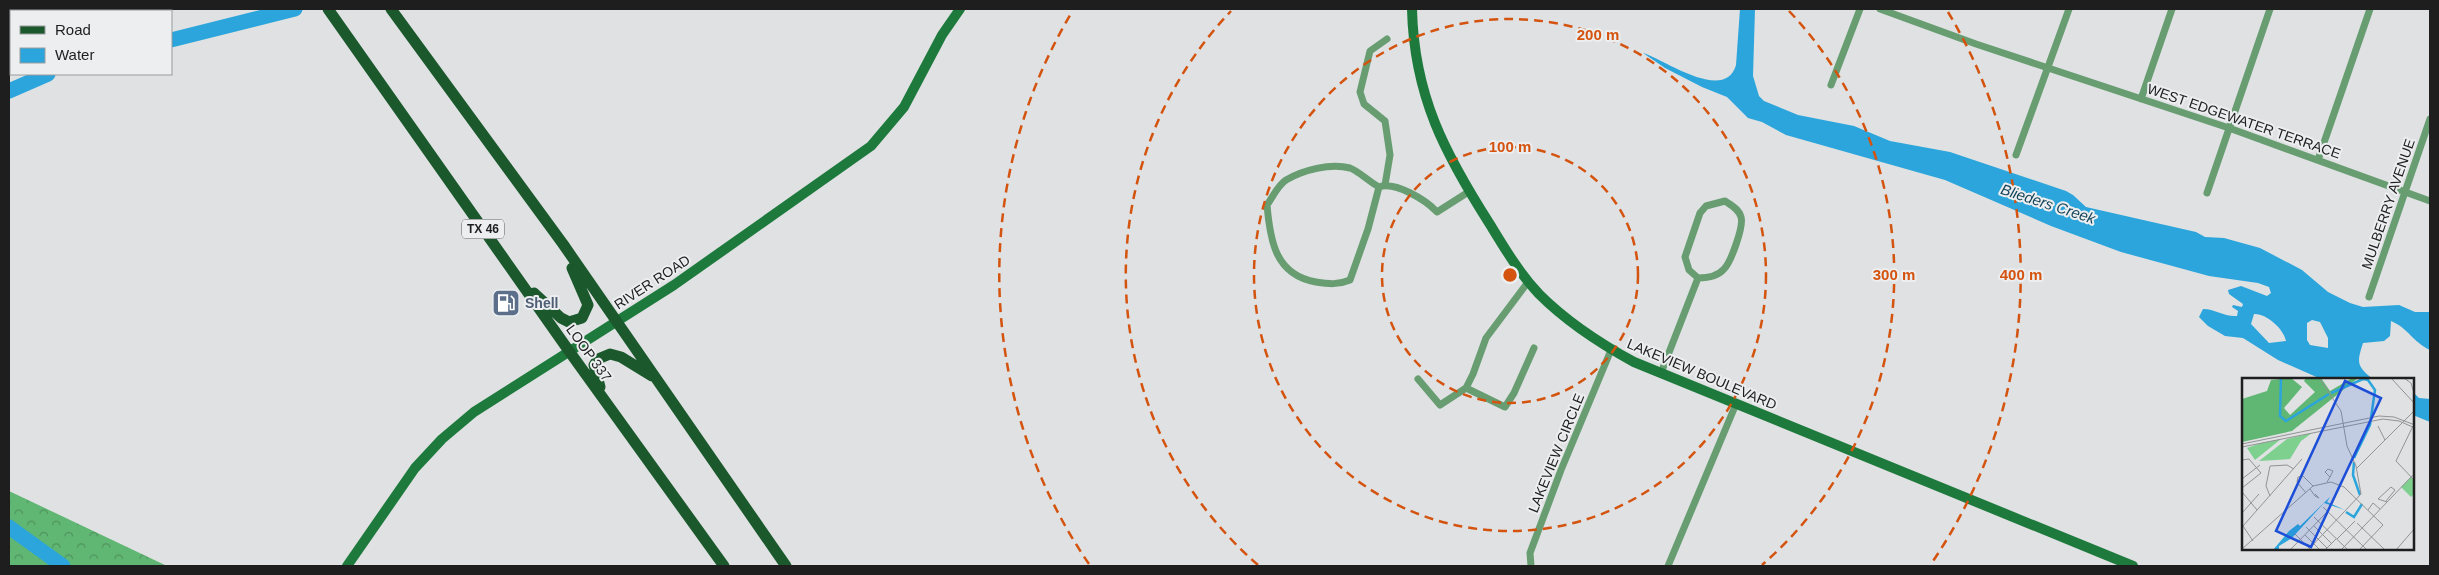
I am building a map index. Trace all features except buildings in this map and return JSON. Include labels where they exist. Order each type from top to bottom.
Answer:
[{"type":"main road","name":"LOOP 337","points":[[328,9],[569,351],[724,566]]},
{"type":"main road","points":[[391,9],[460,106],[558,237],[786,566]]},
{"type":"main road","points":[[518,278],[561,318],[569,322],[582,318],[588,305],[558,237]]},
{"type":"main road","points":[[605,401],[594,372],[594,365],[604,355],[616,354],[658,380]]},
{"type":"street","name":"RIVER ROAD","points":[[347,566],[402,484],[442,439],[474,412],[682,280],[870,146],[904,107],[942,35],[960,9]]},
{"type":"street","name":"LAKEVIEW BOULEVARD","points":[[1412,9],[1417,60],[1429,110],[1440,140],[1528,282],[1568,321],[1611,350],[1660,373],[2133,566]]},
{"type":"street","points":[[1831,85],[1860,9]]},
{"type":"street","name":"WEST EDGEWATER TERRACE","points":[[1880,9],[1976,44],[2049,66],[2229,128],[2430,201]]},
{"type":"street","points":[[2016,155],[2069,9]]},
{"type":"street","points":[[2141,99],[2172,9]]},
{"type":"street","points":[[2207,193],[2270,9]]},
{"type":"street","points":[[2318,160],[2370,9]]},
{"type":"street","points":[[1387,39],[1370,50],[1360,92],[1364,104],[1385,121],[1390,155],[1382,186],[1350,280],[1339,284],[1310,281],[1299,277],[1283,265],[1270,239],[1267,205],[1284,181],[1316,169],[1334,166],[1352,168],[1366,180],[1382,186],[1419,197],[1437,212],[1470,191]]},
{"type":"street","name":"MULBERRY AVENUE","points":[[2369,297],[2430,119]]},
{"type":"street","points":[[1725,201],[1741,215],[1742,224],[1729,262],[1724,270],[1707,278],[1698,278],[1689,270],[1685,257],[1700,213],[1706,206],[1725,201]]},
{"type":"street","points":[[1660,373],[1698,278]]},
{"type":"street","points":[[1418,379],[1440,405],[1466,388],[1486,338],[1528,282]]},
{"type":"street","points":[[1466,388],[1505,407],[1514,393],[1534,348]]},
{"type":"street","name":"LAKEVIEW CIRCLE","points":[[1532,566],[1530,553],[1560,470],[1611,350]]},
{"type":"street","points":[[1668,566],[1736,404]]},
{"type":"green space","points":[[9,491],[167,566],[9,566]]},
{"type":"water","points":[[1740,9],[1755,9],[1753,76],[1759,96],[1764,101],[1798,115],[1854,126],[1890,141],[1950,152],[2066,191],[2086,207],[2196,232],[2205,237],[2224,238],[2260,248],[2302,270],[2328,292],[2350,303],[2363,307],[2399,305],[2415,312],[2430,312],[2430,350],[2419,343],[2402,327],[2391,321],[2390,336],[2384,341],[2363,343],[2359,363],[2363,371],[2372,378],[2319,378],[2278,360],[2243,338],[2225,336],[2208,326],[2199,317],[2203,309],[2237,316],[2238,311],[2232,307],[2233,305],[2242,307],[2243,304],[2229,294],[2228,290],[2241,286],[2267,296],[2271,293],[2269,287],[2258,283],[2209,276],[2121,252],[2051,226],[1945,180],[1786,135],[1762,122],[1748,118],[1727,97],[1702,87],[1665,68],[1643,53],[1679,70],[1708,80],[1720,80],[1730,76],[1736,65]],"holes":[[[2254,314],[2259,314],[2274,323],[2285,336],[2286,341],[2269,343],[2251,324]],[[2312,320],[2320,322],[2328,338],[2328,348],[2310,345],[2307,340],[2307,323]]]},
{"type":"water","points":[[2414,393],[2419,398],[2430,399],[2430,422],[2414,415]]},
{"type":"waterway","name":"Blieders Creek","points":[[172,40],[295,9]]},
{"type":"waterway","name":"Blieders Creek","points":[[9,91],[46,75]]},
{"type":"waterway","name":"Blieders Creek","points":[[9,527],[63,566]]},
{"type":"place","name":"Shell","points":[[506,303]]}]
